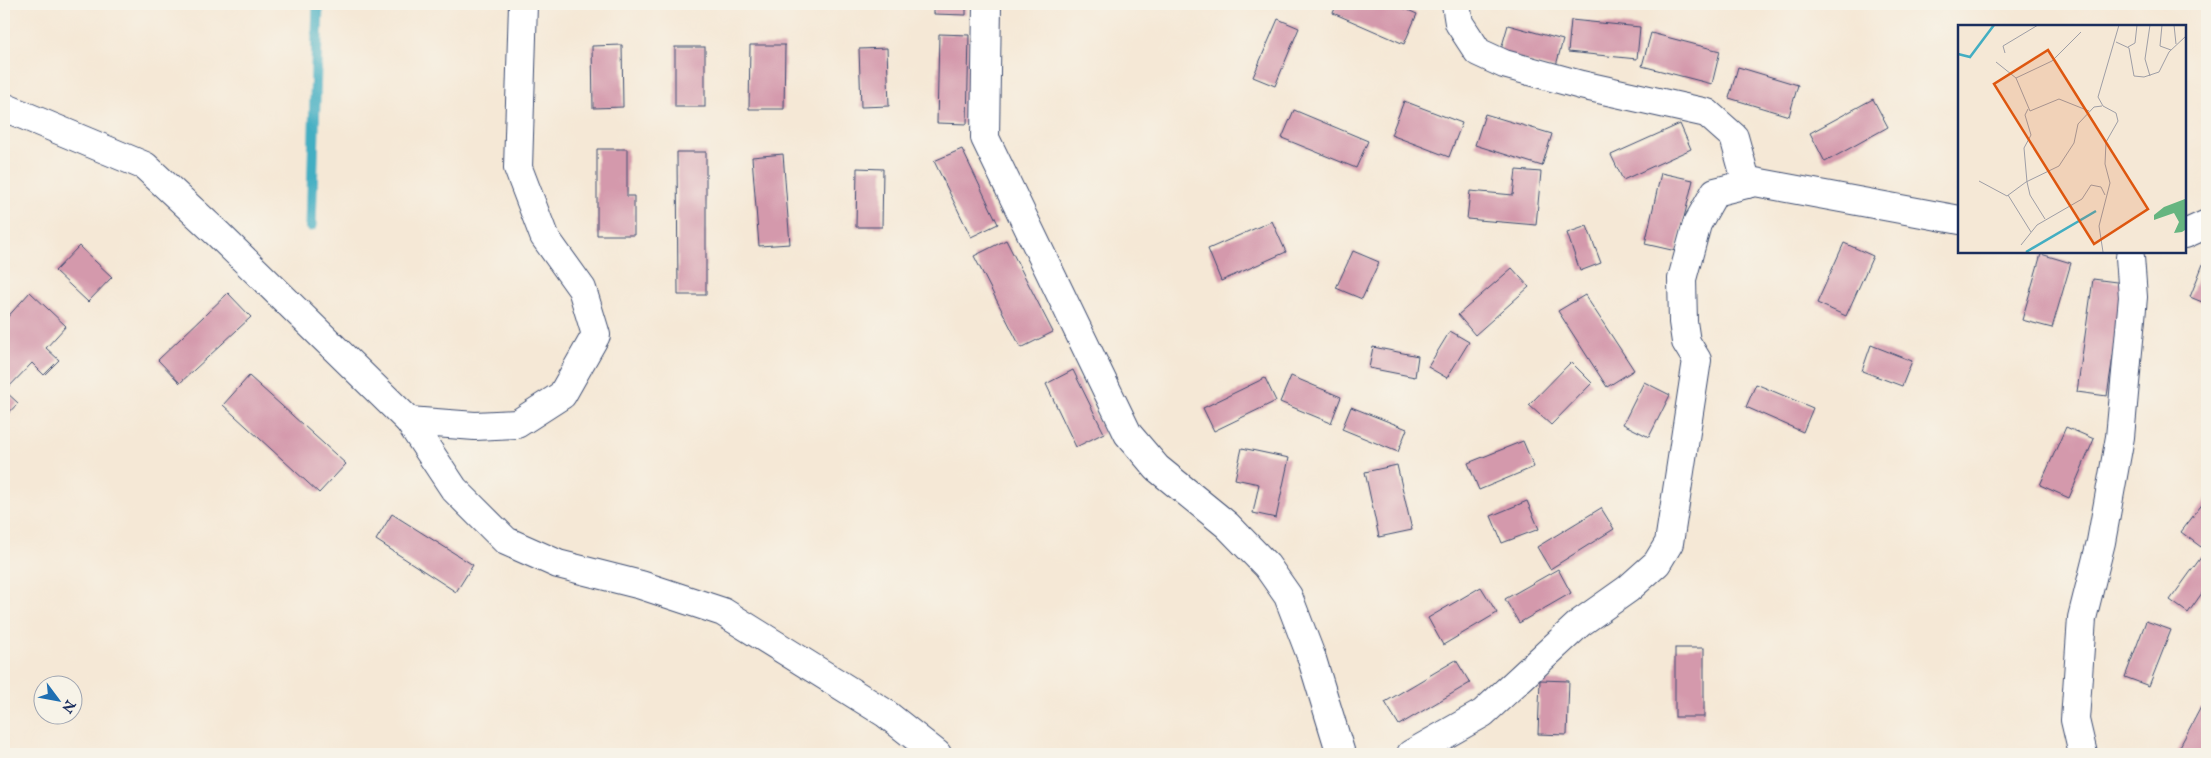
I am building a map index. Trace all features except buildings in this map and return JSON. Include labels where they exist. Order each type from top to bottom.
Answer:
[{"type":"street","points":[[409,421],[475,426],[518,424],[562,395],[596,335],[582,289],[544,236],[518,168],[523,4]]},
{"type":"street","points":[[987,4],[985,138],[1128,434],[1157,468],[1227,525],[1261,559],[1288,596],[1311,656],[1341,754]]},
{"type":"street","points":[[1456,4],[1459,23],[1478,52],[1504,64],[1581,85],[1706,114],[1734,138],[1747,184]]},
{"type":"street","points":[[4,107],[145,166],[219,235],[409,421],[454,489],[506,541],[558,564],[641,585],[723,612],[885,713],[937,754]]},
{"type":"street","points":[[1411,754],[1483,713],[1580,623],[1628,589],[1657,563],[1669,544],[1697,360],[1686,342],[1682,322],[1682,279],[1697,224],[1714,192],[1755,182],[1958,220]]},
{"type":"street","points":[[2186,234],[2207,224]]},
{"type":"street","points":[[2083,754],[2075,720],[2082,618],[2101,542],[2120,437],[2133,297],[2128,253]]},
{"type":"waterway","points":[[311,226],[318,4]]}]
